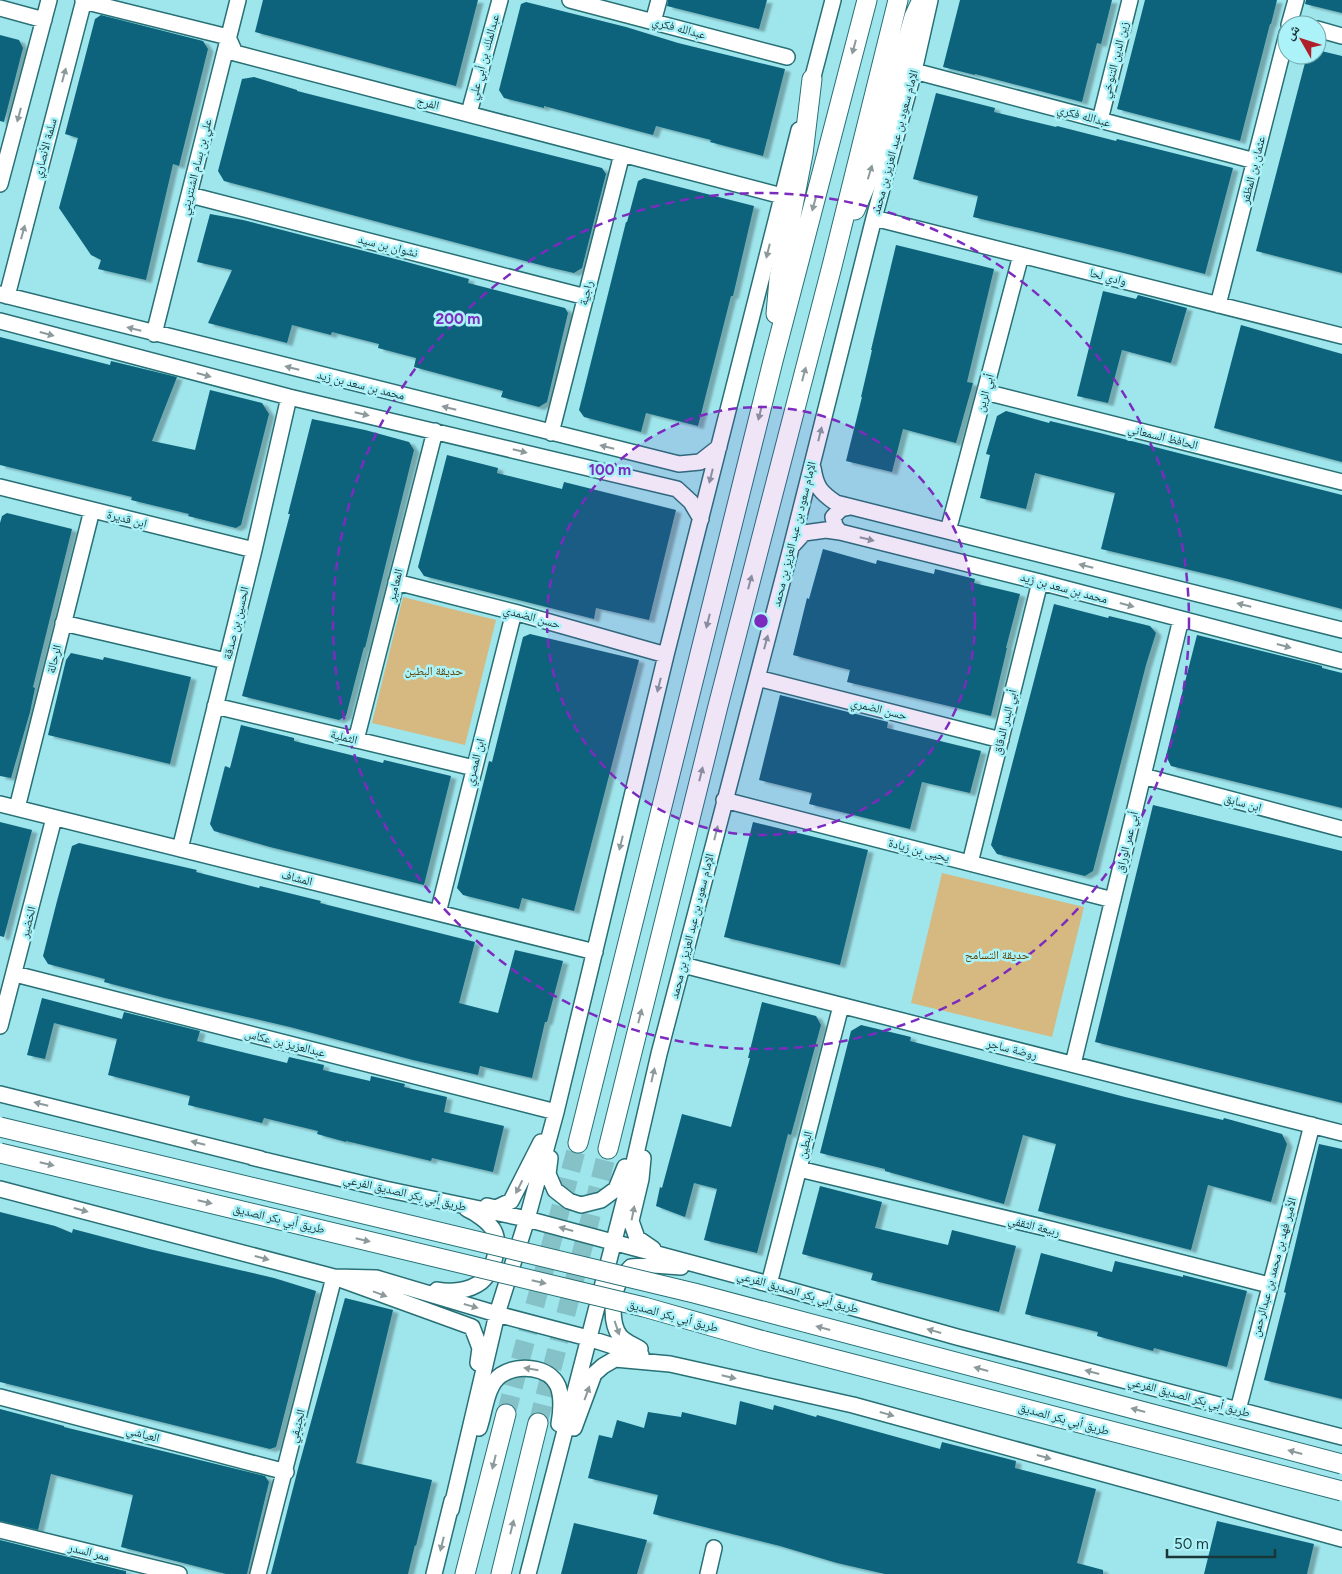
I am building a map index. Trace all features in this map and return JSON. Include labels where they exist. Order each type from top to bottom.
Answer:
[{"type":"main road","points":[[578,1143],[773,361],[866,0]]},
{"type":"main road","points":[[608,1148],[718,706],[832,266],[898,0]]},
{"type":"main road","points":[[832,266],[869,177],[914,17],[922,0]]},
{"type":"main road","points":[[773,361],[779,278],[803,154],[812,78]]},
{"type":"main road","name":"طريق أبي بكر الصديق","points":[[0,1126],[694,1293],[1342,1464]]},
{"type":"main road","name":"طريق أبي بكر الصديق","points":[[0,1153],[644,1307],[764,1341],[1342,1491]]},
{"type":"main road","points":[[466,1574],[506,1414]]},
{"type":"main road","points":[[501,1574],[538,1423]]},
{"type":"street","points":[[0,184],[50,0]]},
{"type":"street","points":[[84,0],[228,37]]},
{"type":"street","name":"سلمة الأنصاري","points":[[3,295],[15,262],[84,0]]},
{"type":"street","name":"علي بن بسام الشنتريني","points":[[154,334],[238,0]]},
{"type":"street","name":"عبدالملك بن أبي علي","points":[[469,113],[500,0]]},
{"type":"street","name":"عبدالله فكري","points":[[570,0],[786,57]]},
{"type":"street","points":[[653,22],[659,0]]},
{"type":"street","points":[[434,1574],[497,1314],[527,1219],[556,1112],[666,654],[833,0]]},
{"type":"street","name":"الإمام سعود بن عبد العزيز بن محمد","points":[[545,1505],[632,1171],[647,1101],[724,800],[791,548],[874,218],[914,71],[930,0]]},
{"type":"street","name":"زين الدين التنوخي","points":[[1100,120],[1130,0]]},
{"type":"street","name":"عثمان بن المظفر","points":[[1294,15],[1296,0]]},
{"type":"street","points":[[0,8],[44,20]]},
{"type":"street","points":[[1327,32],[1342,36]]},
{"type":"street","name":"الفرج","points":[[228,37],[235,53],[782,196]]},
{"type":"street","name":"عثمان بن المظفر","points":[[1218,305],[1282,65]]},
{"type":"street","name":"عبدالله فكري","points":[[914,71],[1255,161]]},
{"type":"street","name":"راجية","points":[[551,433],[622,154]]},
{"type":"street","name":"نشوان بن سيد","points":[[190,195],[586,297]]},
{"type":"street","name":"وادي لحا","points":[[874,218],[1342,336]]},
{"type":"street","name":"أبي الرين","points":[[948,531],[1021,255]]},
{"type":"street","points":[[0,277],[15,262]]},
{"type":"street","name":"محمد بن سعد بن زيد","points":[[3,295],[679,464],[700,462],[718,448]]},
{"type":"street","points":[[0,321],[289,396],[677,489],[691,502],[700,519]]},
{"type":"street","name":"الحافظ السمعاني","points":[[985,392],[1342,482]]},
{"type":"street","name":"الحسين بن صدقة","points":[[180,849],[254,550],[289,396]]},
{"type":"street","name":"المعامير","points":[[356,740],[434,431]]},
{"type":"street","points":[[812,464],[816,484],[824,494],[836,503],[1342,630]]},
{"type":"street","name":"ابن قديرة","points":[[0,487],[254,550]]},
{"type":"street","points":[[840,532],[835,526],[833,517],[841,509],[850,507]]},
{"type":"street","name":"الرحالة","points":[[17,808],[92,510]]},
{"type":"street","name":"محمد بن سعد بن زيد","points":[[791,548],[804,533],[826,530],[840,532],[1342,661]]},
{"type":"street","name":"حسن الضمدي","points":[[396,582],[666,654]]},
{"type":"street","name":"أبي البدر الدقاق","points":[[970,863],[1040,582]]},
{"type":"street","name":"ابن المصري","points":[[438,913],[514,612]]},
{"type":"street","name":"أبي عمر الوراق","points":[[1073,1064],[1181,620]]},
{"type":"street","points":[[63,623],[226,661]]},
{"type":"street","name":"حسن الضمري","points":[[757,678],[1001,740]]},
{"type":"street","name":"الثملية","points":[[215,706],[474,768]]},
{"type":"street","name":"ابن سابق","points":[[1143,776],[1342,829]]},
{"type":"street","name":"يحيى بن زيادة","points":[[724,800],[1113,900]]},
{"type":"street","name":"المشاف","points":[[0,804],[595,952]]},
{"type":"street","name":"الخضير","points":[[0,1026],[54,818]]},
{"type":"street","name":"روضة ساجر","points":[[683,965],[1342,1132]]},
{"type":"street","name":"عبدالعزيز بن عكاس","points":[[14,974],[556,1112]]},
{"type":"street","name":"البطين","points":[[769,1284],[841,1006]]},
{"type":"street","points":[[0,1080],[3,1094]]},
{"type":"street","name":"طريق أبي بكر الصديق الفرعي","points":[[3,1094],[385,1189],[527,1219],[957,1337],[1341,1436]]},
{"type":"street","points":[[556,1112],[548,1174],[555,1190],[569,1200],[581,1205],[601,1200],[616,1189],[647,1101]]},
{"type":"street","points":[[647,1101],[641,1179],[631,1221],[638,1238],[652,1249],[668,1257],[689,1262]]},
{"type":"street","name":"طريق أبي بكر الصديق الفرعي","points":[[252,1157],[496,1208],[511,1201],[556,1112]]},
{"type":"street","name":"الأمير فهد بن محمد بن عبدالرحمن","points":[[1238,1410],[1312,1125]]},
{"type":"street","name":"ربيعة الثقفي","points":[[799,1169],[1050,1229],[1269,1285]]},
{"type":"street","points":[[0,1189],[334,1277],[472,1327],[480,1348],[450,1510]]},
{"type":"street","points":[[334,1277],[376,1278],[454,1292],[483,1281],[493,1264],[497,1249],[494,1232],[473,1212],[385,1189]]},
{"type":"street","points":[[670,1364],[626,1341],[619,1334],[613,1301],[619,1282],[631,1267],[654,1265],[685,1268],[769,1284]]},
{"type":"street","name":"الجنيفي","points":[[258,1574],[286,1472],[334,1277]]},
{"type":"street","points":[[376,1278],[497,1314],[588,1338],[670,1364],[853,1405],[1342,1539]]},
{"type":"street","points":[[545,1505],[594,1374],[615,1359],[670,1364]]},
{"type":"street","points":[[450,1510],[491,1388],[500,1376],[525,1368],[537,1369],[551,1376],[558,1387],[561,1413],[545,1505],[528,1574]]},
{"type":"street","name":"العياشي","points":[[0,1397],[286,1472]]},
{"type":"street","name":"ممر السدر","points":[[0,1530],[179,1574]]},
{"type":"street","points":[[708,1574],[714,1548]]},
{"type":"green space","name":"حديقة البطين","points":[[403,597],[496,620],[465,745],[372,723]]},
{"type":"green space","name":"حديقة التسامح","points":[[942,873],[1084,907],[1052,1037],[911,1003]]},
{"type":"building","points":[[263,0],[478,0],[456,86],[255,32]]},
{"type":"building","points":[[668,0],[767,0],[759,29],[667,6]]},
{"type":"building","points":[[960,0],[1112,0],[1101,44],[1097,43],[1082,102],[943,67]]},
{"type":"building","points":[[1145,0],[1277,0],[1240,141],[1117,109]]},
{"type":"building","points":[[1306,0],[1342,0],[1342,13],[1305,4]]},
{"type":"building","points":[[526,2],[626,27],[678,43],[785,69],[763,156],[656,126],[653,135],[544,106],[544,108],[504,98],[499,90],[521,4]]},
{"type":"building","points":[[101,15],[203,41],[208,49],[179,166],[173,164],[146,280],[98,269],[101,260],[91,255],[59,208],[78,138],[65,134],[95,19]]},
{"type":"building","points":[[0,35],[19,40],[23,48],[4,122],[0,121]]},
{"type":"building","points":[[1327,52],[1342,56],[1342,273],[1256,251],[1304,65],[1327,65]]},
{"type":"building","points":[[254,77],[297,91],[602,168],[606,174],[582,268],[574,273],[548,267],[224,181],[218,171],[242,79]]},
{"type":"building","points":[[936,93],[995,108],[994,112],[1116,141],[1117,139],[1233,168],[1205,274],[973,217],[978,196],[913,179]]},
{"type":"building","points":[[644,178],[754,206],[733,296],[731,296],[698,426],[646,413],[641,432],[584,417],[579,410],[626,222],[638,181]]},
{"type":"building","points":[[210,214],[243,220],[403,261],[469,279],[468,283],[565,308],[568,313],[547,402],[539,407],[501,397],[503,391],[414,367],[416,358],[378,348],[379,344],[332,332],[331,335],[292,325],[287,343],[208,323],[232,270],[197,262]]},
{"type":"building","points":[[896,245],[994,269],[967,382],[973,383],[956,443],[903,429],[892,472],[846,461]]},
{"type":"building","points":[[1103,291],[1136,299],[1138,295],[1187,308],[1171,363],[1122,350],[1108,403],[1077,396]]},
{"type":"building","points":[[1241,325],[1342,354],[1342,462],[1214,428]]},
{"type":"building","points":[[0,337],[110,365],[111,361],[177,377],[152,441],[195,450],[210,390],[262,403],[269,414],[241,525],[236,528],[131,500],[132,497],[0,465]]},
{"type":"building","points":[[1006,411],[1342,495],[1342,609],[1228,579],[1101,549],[1115,493],[1035,473],[1026,509],[980,498],[990,455],[986,454],[997,416]]},
{"type":"building","points":[[312,419],[365,430],[409,442],[414,450],[365,648],[346,716],[339,720],[242,696],[290,514],[288,514]]},
{"type":"building","points":[[447,455],[498,468],[497,473],[562,489],[564,482],[676,510],[649,620],[596,608],[594,619],[424,576],[418,567]]},
{"type":"building","points":[[7,513],[72,529],[33,687],[35,688],[30,712],[11,778],[0,776],[0,523],[2,516]]},
{"type":"building","points":[[823,549],[876,564],[877,560],[934,574],[935,569],[975,579],[974,583],[1020,594],[991,716],[847,682],[850,670],[793,655],[807,598],[809,599]]},
{"type":"building","points":[[1054,604],[1108,618],[1109,616],[1150,626],[1156,633],[1093,871],[1085,876],[997,854],[991,845]]},
{"type":"building","points":[[530,634],[639,660],[574,911],[522,898],[519,909],[463,895],[457,888],[489,761],[492,762],[523,637]]},
{"type":"building","points":[[1197,635],[1322,666],[1322,668],[1342,673],[1342,808],[1171,766],[1166,756]]},
{"type":"building","points":[[71,653],[103,660],[104,657],[191,677],[170,764],[48,735],[66,660]]},
{"type":"building","points":[[780,695],[888,722],[887,728],[981,751],[970,793],[922,782],[910,829],[809,804],[812,793],[759,780]]},
{"type":"building","points":[[241,725],[294,738],[294,741],[383,763],[384,760],[451,776],[424,885],[270,847],[214,831],[210,824],[225,766],[230,768]]},
{"type":"building","points":[[1153,805],[1342,851],[1342,1103],[1095,1042]]},
{"type":"building","points":[[0,822],[32,830],[4,937],[0,936]]},
{"type":"building","points":[[753,822],[868,850],[840,965],[724,937]]},
{"type":"building","points":[[79,843],[197,870],[196,872],[259,888],[260,886],[321,901],[320,903],[475,942],[459,1003],[498,1013],[515,950],[563,961],[547,1022],[545,1022],[532,1078],[480,1066],[478,1075],[413,1060],[290,1027],[104,982],[105,979],[48,964],[43,956],[57,901],[72,846]]},
{"type":"building","points":[[42,998],[122,1019],[124,1012],[200,1031],[197,1041],[287,1063],[289,1057],[324,1065],[323,1070],[370,1081],[371,1076],[405,1084],[404,1087],[447,1097],[444,1112],[504,1126],[493,1172],[432,1158],[431,1161],[346,1142],[317,1134],[318,1131],[264,1118],[262,1123],[188,1105],[190,1096],[108,1075],[117,1039],[54,1023],[45,1059],[27,1055]]},
{"type":"building","points":[[762,1002],[816,1016],[821,1025],[791,1135],[788,1134],[757,1253],[704,1240],[717,1189],[694,1183],[685,1217],[656,1206],[682,1114],[731,1127],[750,1058],[748,1058]]},
{"type":"building","points":[[861,1025],[911,1037],[910,1041],[1125,1097],[1223,1120],[1224,1118],[1282,1134],[1287,1144],[1271,1202],[1208,1185],[1191,1250],[1038,1211],[1056,1144],[1023,1135],[1004,1204],[885,1171],[885,1169],[820,1153],[851,1031]]},
{"type":"building","points":[[1319,1144],[1342,1149],[1342,1399],[1264,1380],[1286,1293],[1284,1292]]},
{"type":"building","points":[[820,1186],[882,1202],[875,1228],[948,1245],[952,1230],[1016,1246],[999,1312],[871,1280],[873,1273],[802,1254]]},
{"type":"building","points":[[0,1212],[55,1226],[72,1233],[73,1229],[274,1278],[316,1291],[276,1447],[270,1449],[0,1382]]},
{"type":"building","points":[[1041,1253],[1112,1272],[1115,1261],[1247,1291],[1227,1367],[1154,1348],[1153,1351],[1097,1336],[1098,1332],[1025,1314]]},
{"type":"building","points":[[345,1298],[393,1310],[356,1463],[432,1480],[416,1546],[408,1574],[271,1574],[298,1469]]},
{"type":"building","points":[[740,1401],[773,1410],[774,1405],[816,1417],[817,1415],[940,1449],[942,1442],[1016,1461],[1015,1468],[1096,1489],[1077,1563],[1103,1570],[1103,1574],[885,1574],[653,1514],[658,1495],[588,1478],[599,1435],[612,1438],[617,1420],[644,1428],[648,1412],[681,1417],[682,1412],[736,1425]]},
{"type":"building","points":[[0,1409],[64,1427],[265,1476],[269,1482],[247,1574],[226,1574],[121,1547],[133,1495],[51,1474],[38,1530],[0,1521]]},
{"type":"building","points":[[1217,1521],[1314,1544],[1307,1574],[1204,1574]]},
{"type":"building","points":[[574,1523],[647,1540],[637,1574],[561,1574]]},
{"type":"building","points":[[0,1540],[126,1571],[126,1574],[0,1574]]},
{"type":"tunnel","points":[[506,1414],[578,1143]]},
{"type":"tunnel","points":[[538,1423],[608,1149]]}]
